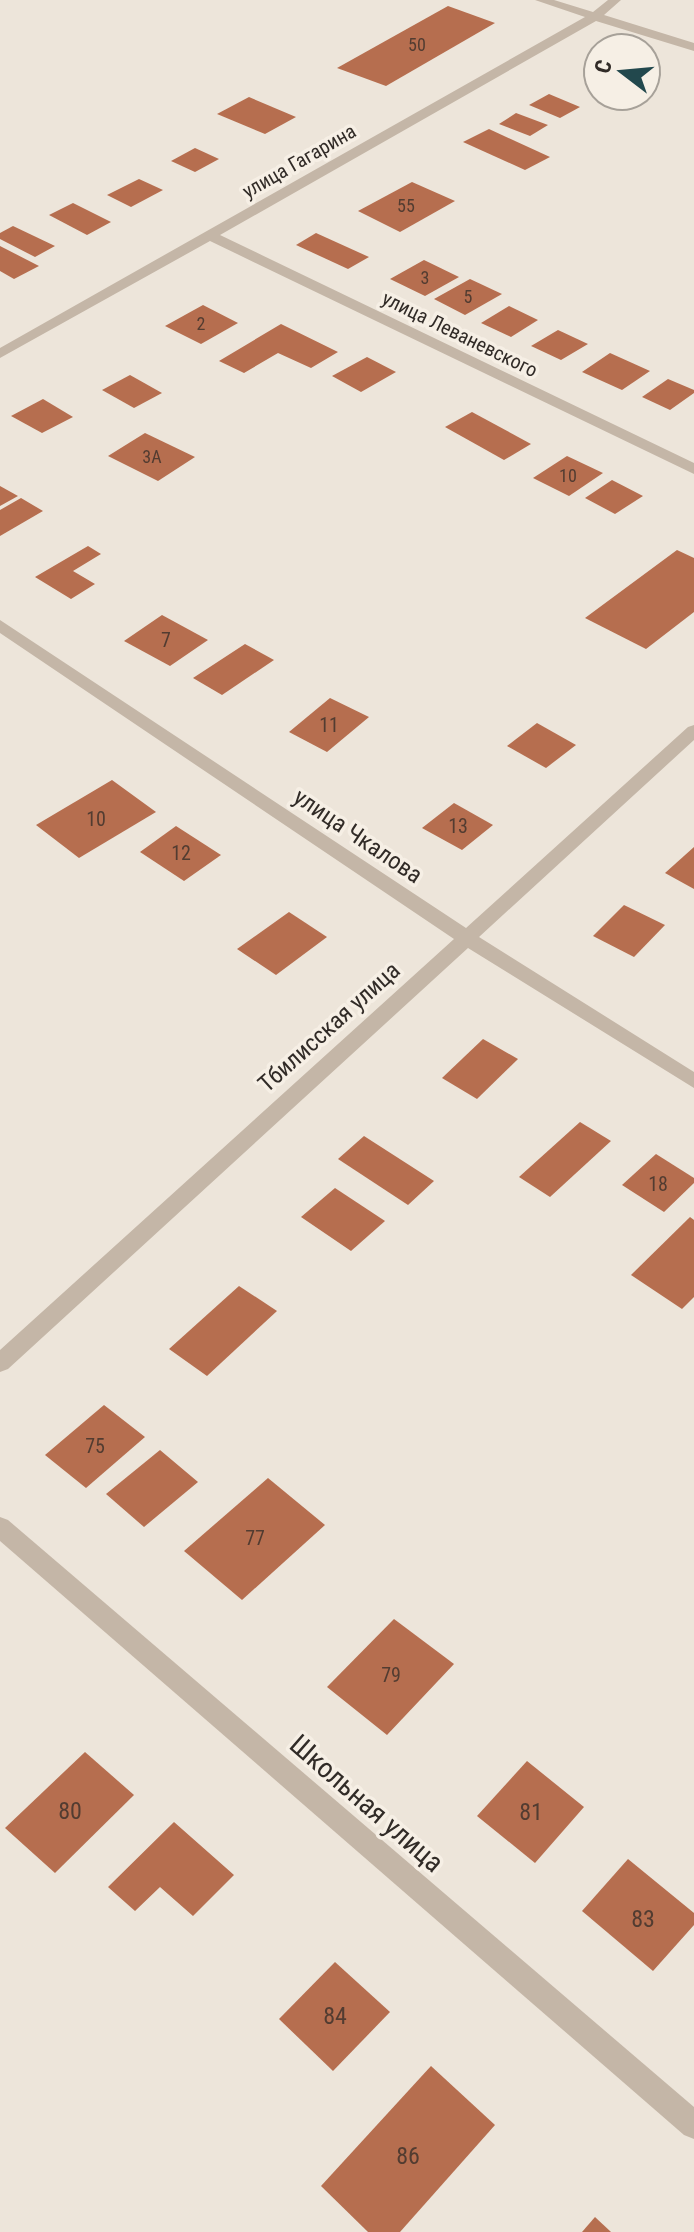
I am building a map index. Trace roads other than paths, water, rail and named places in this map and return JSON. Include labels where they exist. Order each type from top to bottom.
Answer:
[{"type":"street","points":[[541,0],[694,47]]},
{"type":"street","name":"улица Гагарина","points":[[0,354],[594,17],[615,0]]},
{"type":"street","name":"улица Леваневского","points":[[209,235],[694,469]]},
{"type":"street","name":"улица Чкалова","points":[[0,625],[465,937],[694,1081]]},
{"type":"street","name":"Тбилисская улица","points":[[0,1363],[694,731]]},
{"type":"street","name":"Школьная улица","points":[[0,1527],[694,2125]]}]
